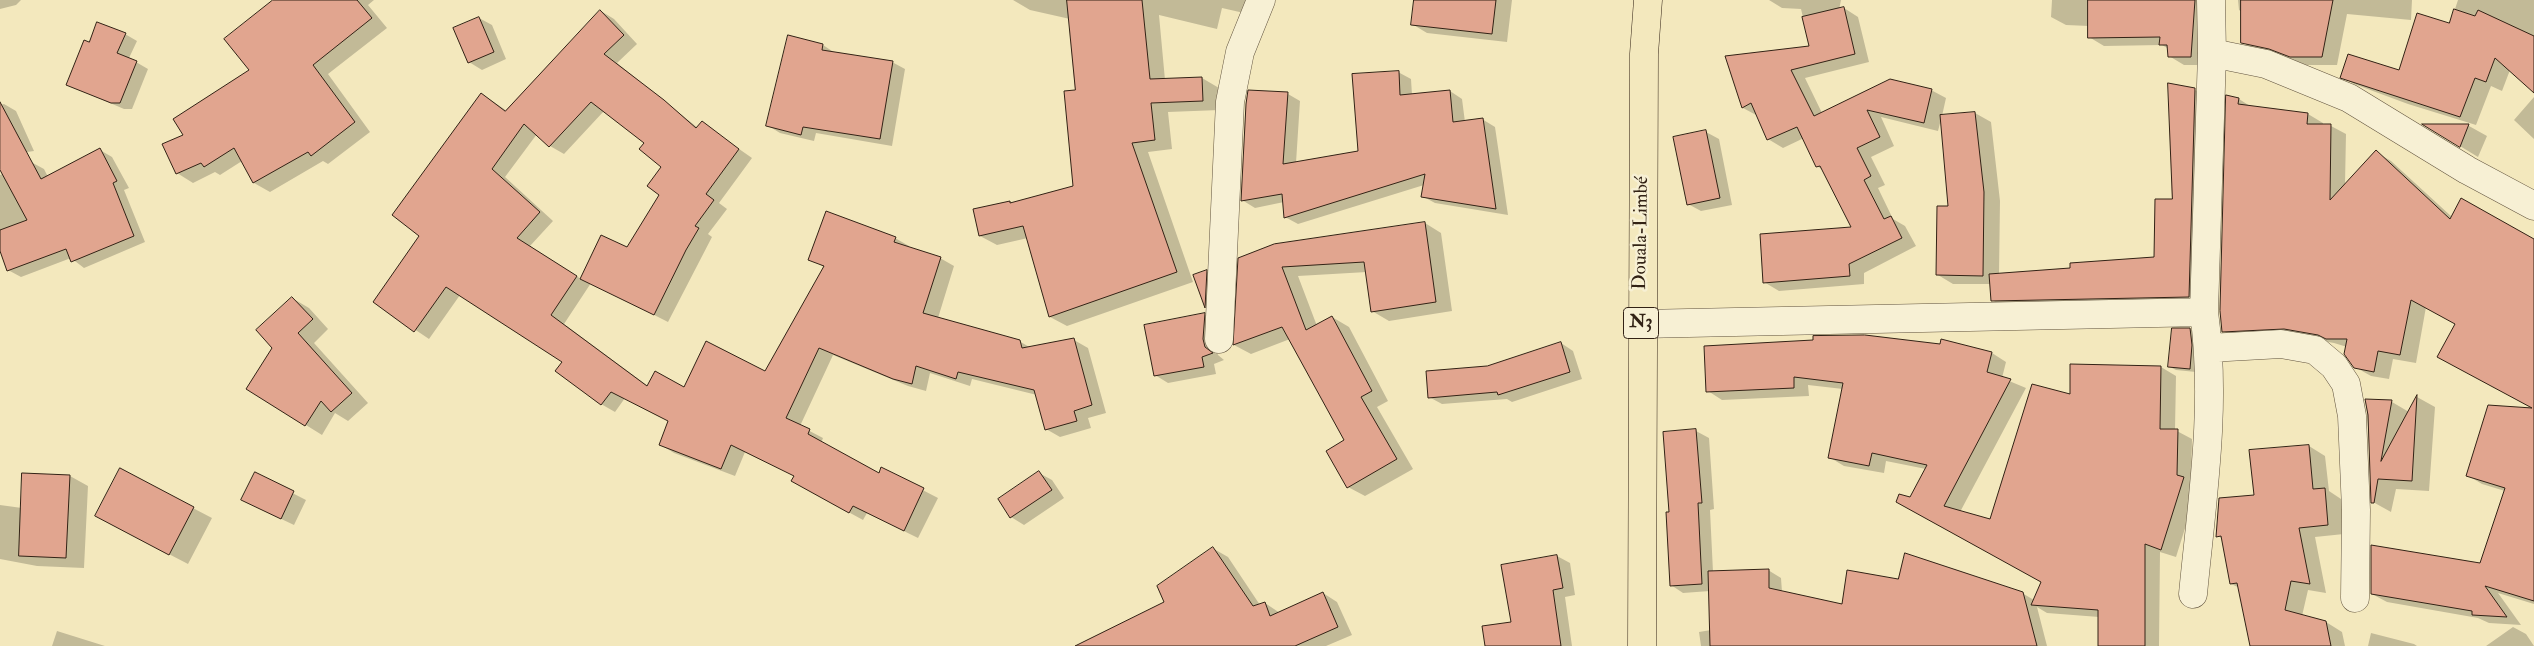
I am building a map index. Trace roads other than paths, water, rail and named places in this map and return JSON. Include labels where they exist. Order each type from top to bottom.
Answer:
[{"type":"highway","name":"Douala-Limbé","points":[[1642,646],[1641,324],[1644,54],[1648,0]]},
{"type":"street","points":[[1219,339],[1230,102],[1240,52],[1261,0]]},
{"type":"street","points":[[2193,594],[2210,410],[2209,348],[2204,312],[2212,53],[2211,0]]},
{"type":"street","points":[[2212,53],[2266,64],[2349,98],[2467,170],[2534,206]]},
{"type":"street","points":[[1641,324],[2204,312]]},
{"type":"street","points":[[2209,348],[2281,344],[2315,350],[2334,366],[2346,384],[2352,416],[2356,510],[2355,598]]}]
